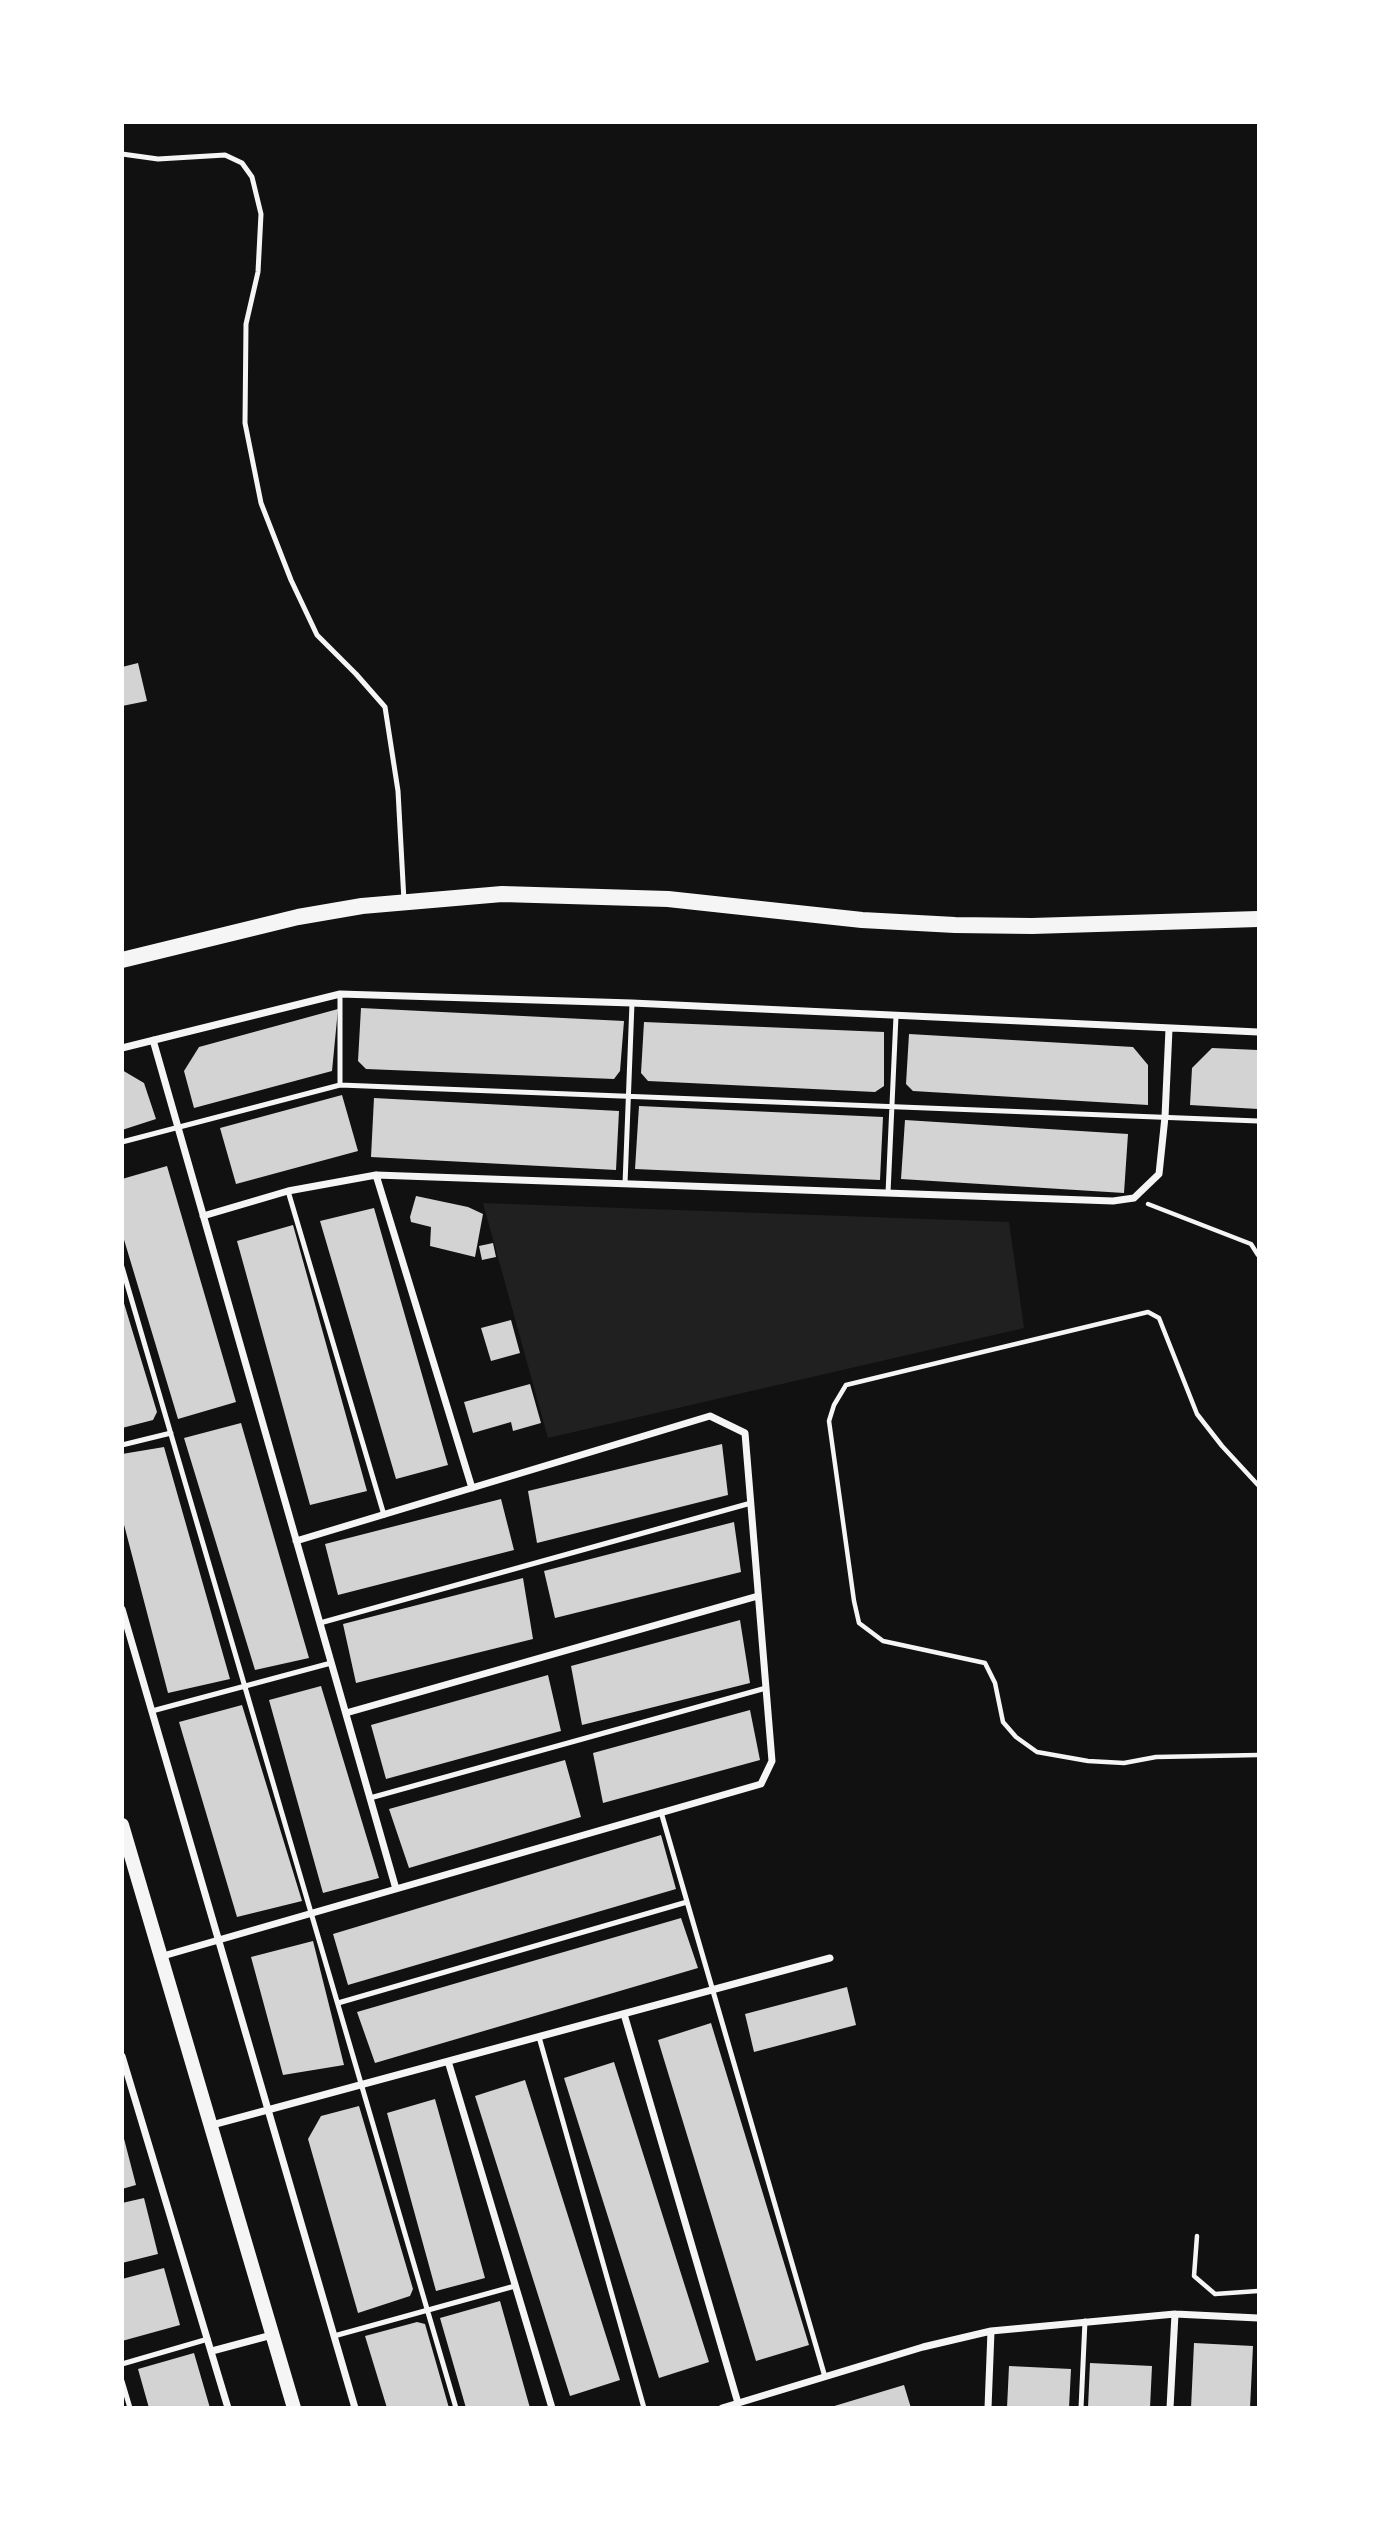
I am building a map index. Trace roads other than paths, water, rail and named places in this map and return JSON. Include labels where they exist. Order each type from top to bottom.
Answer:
[{"type":"main road","points":[[122,960],[298,917],[404,901],[502,894],[668,899],[862,919],[955,925],[1032,926],[1258,919]]},
{"type":"main road","points":[[122,1825],[163,1956],[294,2407]]},
{"type":"street","points":[[122,1048],[340,995],[632,1003],[1258,1032]]},
{"type":"street","points":[[203,1216],[288,1191],[376,1175],[1113,1201],[1134,1198],[1159,1174],[1166,1117],[1169,1029]]},
{"type":"street","points":[[153,1040],[396,1889]]},
{"type":"street","points":[[376,1175],[472,1488]]},
{"type":"street","points":[[163,1956],[761,1784],[772,1760],[745,1433],[710,1416],[296,1541]]},
{"type":"street","points":[[346,1713],[758,1596]]},
{"type":"street","points":[[122,1609],[355,2407]]},
{"type":"street","points":[[212,2125],[830,1958]]},
{"type":"street","points":[[624,2014],[738,2403]]},
{"type":"street","points":[[122,2056],[228,2407]]},
{"type":"street","points":[[448,2061],[552,2407]]},
{"type":"street","points":[[722,2407],[923,2347],[992,2331],[1175,2314],[1258,2318]]},
{"type":"street","points":[[1170,2407],[1175,2314]]},
{"type":"street","points":[[988,2407],[992,2331]]},
{"type":"street","points":[[212,2351],[273,2335]]},
{"type":"lane","points":[[122,154],[158,159],[225,155],[242,163],[252,177],[261,214],[258,272],[246,324],[245,422],[261,503],[290,580],[317,635],[385,707],[398,791],[404,901]]},
{"type":"lane","points":[[340,995],[340,1085]]},
{"type":"lane","points":[[625,1184],[632,1003]]},
{"type":"lane","points":[[888,1193],[897,1016]]},
{"type":"lane","points":[[122,1142],[340,1085],[1258,1121]]},
{"type":"lane","points":[[288,1191],[384,1515]]},
{"type":"lane","points":[[122,1267],[456,2407]]},
{"type":"lane","points":[[122,1446],[171,1433]]},
{"type":"lane","points":[[320,1623],[751,1503]]},
{"type":"lane","points":[[152,1711],[331,1663]]},
{"type":"lane","points":[[370,1798],[766,1688]]},
{"type":"lane","points":[[661,1812],[825,2377]]},
{"type":"lane","points":[[338,2003],[687,1902]]},
{"type":"lane","points":[[540,2037],[644,2407]]},
{"type":"lane","points":[[334,2336],[515,2286]]},
{"type":"lane","points":[[1081,2407],[1085,2322]]},
{"type":"lane","points":[[122,2364],[208,2339]]},
{"type":"lane","points":[[122,2381],[130,2407]]}]
